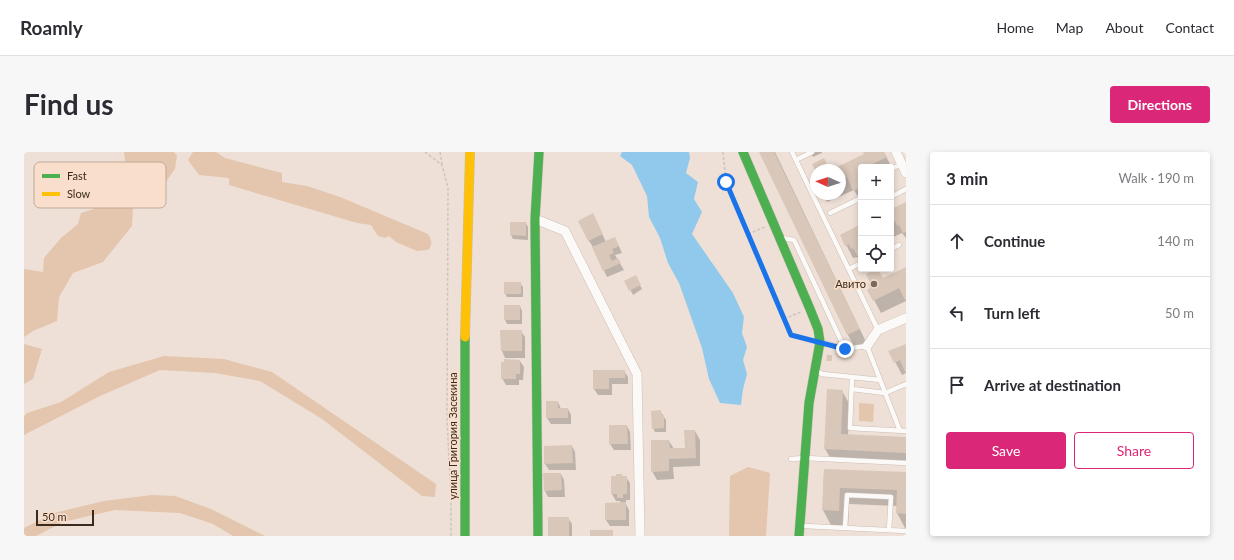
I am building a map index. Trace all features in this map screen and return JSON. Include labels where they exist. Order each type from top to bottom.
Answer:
[{"type":"street","name":"улица Григория Засекина","points":[[465,536],[465,336],[470,152]]},
{"type":"street","points":[[538,536],[535,219],[539,152]]},
{"type":"street","points":[[743,152],[810,308],[818,329],[820,342],[809,403],[800,536]]},
{"type":"street","points":[[896,152],[906,173]]},
{"type":"street","points":[[535,219],[565,231],[637,374],[640,536]]},
{"type":"street","points":[[867,346],[878,330],[906,318]]},
{"type":"lane","points":[[792,152],[878,330]]},
{"type":"lane","points":[[796,160],[812,152]]},
{"type":"lane","points":[[894,168],[902,164]]},
{"type":"lane","points":[[894,195],[906,189]]},
{"type":"lane","points":[[830,213],[858,199]]},
{"type":"lane","points":[[780,238],[794,240],[845,349]]},
{"type":"lane","points":[[894,248],[899,245]]},
{"type":"lane","points":[[849,269],[858,264]]},
{"type":"lane","points":[[820,342],[845,349],[867,346],[900,431]]},
{"type":"lane","points":[[815,371],[822,374],[880,380]]},
{"type":"lane","points":[[852,377],[850,428],[906,431]]},
{"type":"lane","points":[[852,389],[885,393],[906,384]]},
{"type":"lane","points":[[791,459],[805,458],[906,463]]},
{"type":"lane","points":[[845,528],[847,495],[891,497],[889,530]]},
{"type":"lane","points":[[805,526],[906,531]]},
{"type":"path","points":[[424,152],[442,165]]},
{"type":"path","points":[[440,152],[448,188],[447,418],[451,498],[451,536]]},
{"type":"path","points":[[723,152],[726,182],[791,335],[820,342]]},
{"type":"path","points":[[748,234],[774,224]]},
{"type":"path","points":[[784,319],[810,308]]},
{"type":"shaded area","points":[[124,152],[174,152],[177,156],[175,169],[166,181],[166,162],[125,162]]},
{"type":"shaded area","points":[[193,152],[216,152],[225,158],[282,173],[282,182],[307,186],[340,197],[428,234],[431,241],[431,246],[428,250],[417,251],[396,242],[389,236],[385,238],[378,236],[371,225],[357,223],[229,185],[229,178],[199,175],[188,160]]},
{"type":"shaded area","points":[[93,208],[133,208],[132,226],[103,262],[73,273],[59,297],[57,321],[33,331],[24,337],[24,269],[43,272],[44,258],[61,238],[78,224],[81,213],[94,209]]},
{"type":"shaded area","points":[[24,344],[42,349],[33,379],[24,384]]},
{"type":"shaded area","points":[[164,356],[224,359],[272,372],[436,484],[435,497],[422,496],[322,419],[260,381],[215,373],[160,370],[100,396],[24,435],[24,416],[27,413],[61,402],[109,372]]},
{"type":"shaded area","points":[[859,403],[874,404],[873,422],[859,421]]},
{"type":"shaded area","points":[[748,467],[770,473],[766,536],[729,536],[730,476]]},
{"type":"shaded area","points":[[152,495],[175,496],[211,509],[265,536],[233,536],[213,524],[180,513],[115,510],[63,522],[36,536],[24,536],[24,528],[54,513],[104,501]]},
{"type":"water","points":[[622,152],[689,152],[690,158],[686,173],[698,182],[694,199],[702,212],[692,234],[733,293],[744,317],[742,333],[747,347],[743,360],[747,374],[741,405],[720,403],[709,379],[702,348],[679,283],[668,263],[660,238],[649,217],[647,196],[632,165],[620,156]]},
{"type":"building","points":[[759,152],[774,152],[860,329],[847,335]]},
{"type":"building","points":[[863,152],[884,152],[887,157],[872,164],[858,164],[858,188],[853,191],[846,177],[846,164],[843,164],[864,154]]},
{"type":"building","points":[[824,158],[827,164],[812,164]]},
{"type":"building","points":[[906,202],[906,232],[903,233],[899,225],[897,226],[894,221],[894,208]]},
{"type":"building","points":[[593,213],[603,234],[588,241],[578,221]]},
{"type":"building","points":[[510,222],[526,222],[526,236],[510,235]]},
{"type":"building","points":[[858,226],[858,256],[853,248],[851,249],[849,244],[845,246],[840,235]]},
{"type":"building","points":[[615,237],[619,246],[612,249],[614,253],[609,255],[612,261],[618,258],[621,263],[603,271],[592,247]]},
{"type":"building","points":[[906,267],[906,299],[905,300],[899,288],[873,301],[867,290],[870,288],[868,284],[870,283],[866,274],[870,272],[880,272],[883,278]]},
{"type":"building","points":[[636,275],[641,285],[629,291],[624,281]]},
{"type":"building","points":[[504,282],[521,282],[521,294],[504,294]]},
{"type":"building","points":[[504,305],[520,305],[520,320],[504,320]]},
{"type":"building","points":[[500,330],[522,330],[522,351],[501,351]]},
{"type":"building","points":[[906,344],[906,374],[900,360],[894,363],[888,351]]},
{"type":"building","points":[[827,355],[832,355],[832,361],[826,361]]},
{"type":"building","points":[[504,359],[520,360],[520,374],[516,374],[516,379],[501,379],[501,362],[504,362]]},
{"type":"building","points":[[593,370],[625,370],[625,378],[609,378],[609,389],[593,389]]},
{"type":"building","points":[[827,389],[843,390],[841,434],[906,437],[906,453],[824,449]]},
{"type":"building","points":[[546,401],[558,401],[558,408],[568,408],[568,418],[546,418]]},
{"type":"building","points":[[661,410],[661,415],[664,415],[664,428],[652,429],[651,411]]},
{"type":"building","points":[[609,425],[627,425],[628,444],[609,444]]},
{"type":"building","points":[[684,430],[695,430],[696,458],[669,459],[669,471],[651,472],[651,440],[669,440],[670,448],[685,448]]},
{"type":"building","points":[[572,445],[573,463],[544,464],[544,446]]},
{"type":"building","points":[[824,469],[906,472],[906,514],[896,513],[897,490],[840,488],[839,511],[822,510]]},
{"type":"building","points":[[543,473],[561,473],[562,490],[544,491]]},
{"type":"building","points":[[616,474],[627,476],[627,494],[623,494],[623,498],[617,498],[617,494],[611,494],[611,476],[616,476]]},
{"type":"building","points":[[626,502],[626,520],[605,520],[605,503]]},
{"type":"building","points":[[548,517],[569,517],[569,536],[548,536]]},
{"type":"building","points":[[590,530],[613,530],[613,536],[590,536]]},
{"type":"traffic: fast","points":[[538,536],[535,219],[539,152]]},
{"type":"traffic: fast","points":[[743,152],[810,309],[818,329],[820,342],[809,403],[799,536]]},
{"type":"traffic: fast","points":[[465,337],[465,536]]},
{"type":"traffic: slow","points":[[465,337],[470,152]]},
{"type":"place","name":"Авито","points":[[874,284]]},
{"type":"route","points":[[726,182],[791,335],[845,349]]}]
